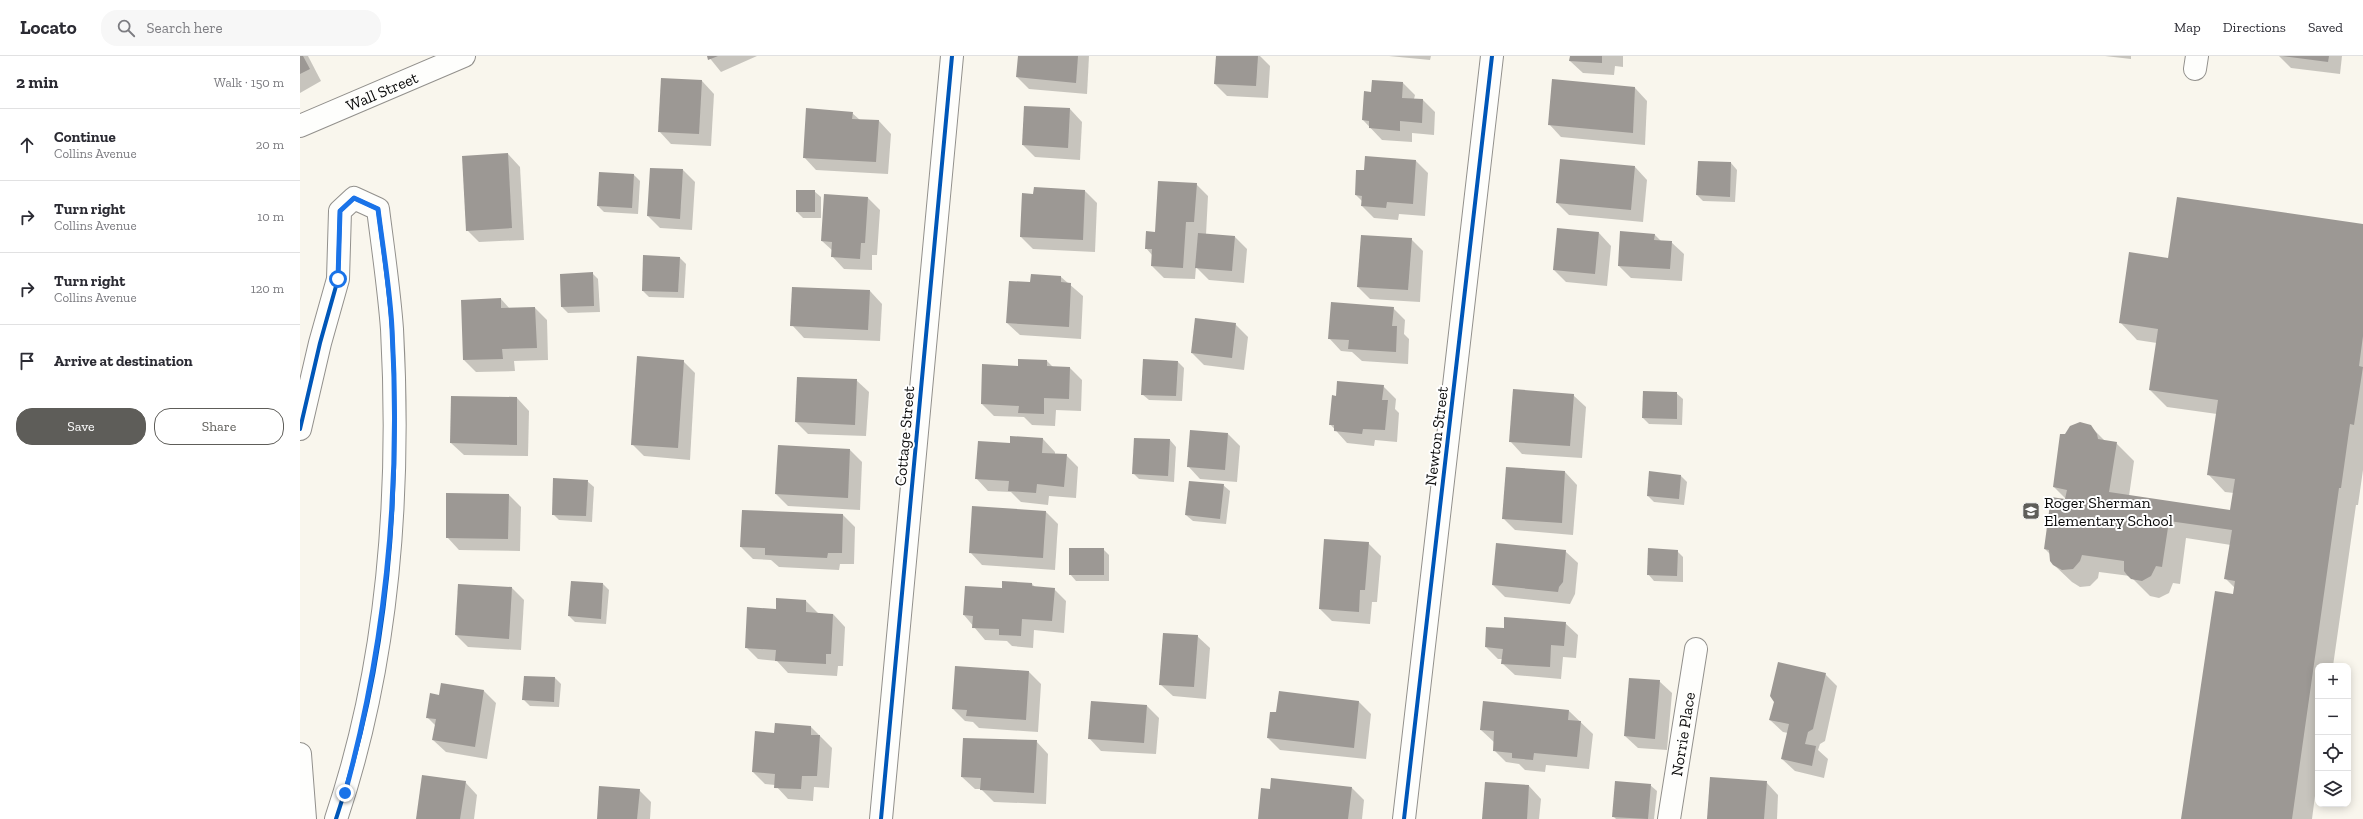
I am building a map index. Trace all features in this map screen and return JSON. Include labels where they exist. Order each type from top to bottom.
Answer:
[{"type":"street","name":"Wall Street","points":[[300,126],[464,56]]},
{"type":"street","name":"Cottage Street","points":[[881,819],[952,56]]},
{"type":"street","name":"Newton Street","points":[[1404,819],[1492,56]]},
{"type":"street","points":[[300,429],[318,350],[338,279],[340,211],[354,198],[378,209],[392,327],[395,408],[394,489],[388,571],[378,649],[361,735],[336,819]]},
{"type":"street","name":"Norrie Place","points":[[1669,819],[1696,649]]},
{"type":"street","points":[[300,754],[305,819]]},
{"type":"building","points":[[300,56],[303,56],[310,69],[300,74]]},
{"type":"building","points":[[707,56],[718,56],[708,60]]},
{"type":"building","points":[[1018,56],[1078,56],[1076,83],[1016,77]]},
{"type":"building","points":[[1216,56],[1258,56],[1256,86],[1214,84]]},
{"type":"building","points":[[1570,56],[1602,56],[1602,63],[1569,61]]},
{"type":"building","points":[[2282,56],[2329,56],[2328,62]]},
{"type":"building","points":[[661,78],[702,80],[699,134],[658,132]]},
{"type":"building","points":[[1552,79],[1635,87],[1633,133],[1548,125]]},
{"type":"building","points":[[1372,80],[1403,82],[1402,98],[1423,99],[1422,123],[1400,121],[1400,131],[1369,128],[1369,121],[1362,120],[1364,91],[1371,92]]},
{"type":"building","points":[[1024,106],[1070,108],[1068,148],[1022,145]]},
{"type":"building","points":[[806,108],[853,112],[852,119],[879,120],[876,162],[803,158]]},
{"type":"building","points":[[508,153],[512,228],[466,231],[462,156]]},
{"type":"building","points":[[1365,156],[1416,160],[1413,204],[1387,202],[1386,208],[1361,206],[1362,196],[1355,195],[1356,170],[1364,170]]},
{"type":"building","points":[[1560,159],[1635,166],[1631,210],[1556,203]]},
{"type":"building","points":[[1698,161],[1731,162],[1730,197],[1696,195]]},
{"type":"building","points":[[650,168],[683,169],[680,219],[647,216]]},
{"type":"building","points":[[599,172],[634,174],[632,208],[597,206]]},
{"type":"building","points":[[1158,181],[1197,183],[1194,222],[1186,222],[1183,268],[1151,266],[1152,249],[1145,249],[1146,231],[1155,232]]},
{"type":"building","points":[[1034,187],[1085,190],[1083,240],[1020,237],[1022,193],[1033,194]]},
{"type":"building","points":[[796,190],[815,190],[815,212],[796,212]]},
{"type":"building","points":[[824,194],[868,197],[865,243],[861,243],[860,259],[831,257],[832,242],[821,241]]},
{"type":"building","points":[[2177,197],[2363,224],[2363,336],[2359,366],[2363,367],[2354,425],[2350,424],[2341,488],[2339,488],[2292,819],[2181,819],[2215,591],[2233,594],[2235,581],[2224,579],[2232,530],[2169,521],[2162,567],[2156,566],[2151,576],[2142,581],[2131,579],[2127,575],[2124,571],[2124,561],[2082,555],[2080,561],[2073,569],[2062,570],[2053,565],[2050,561],[2049,550],[2044,549],[2051,497],[2065,499],[2067,490],[2053,487],[2060,434],[2065,434],[2070,426],[2080,422],[2091,425],[2097,434],[2098,439],[2117,442],[2109,492],[2230,510],[2235,479],[2207,475],[2218,400],[2149,390],[2158,329],[2119,323],[2129,252],[2168,258]]},
{"type":"building","points":[[1557,228],[1599,232],[1595,274],[1553,270]]},
{"type":"building","points":[[1620,231],[1655,234],[1654,240],[1672,241],[1670,269],[1618,266]]},
{"type":"building","points":[[1198,233],[1235,236],[1232,271],[1195,268]]},
{"type":"building","points":[[1361,235],[1412,238],[1408,290],[1357,287]]},
{"type":"building","points":[[643,255],[680,257],[678,292],[642,291]]},
{"type":"building","points":[[593,272],[594,306],[561,307],[560,274]]},
{"type":"building","points":[[1031,274],[1061,276],[1061,282],[1071,283],[1069,327],[1006,323],[1009,281],[1030,282]]},
{"type":"building","points":[[792,287],[870,290],[868,330],[790,326]]},
{"type":"building","points":[[501,298],[501,308],[535,307],[537,348],[502,349],[503,359],[463,360],[461,300]]},
{"type":"building","points":[[1331,302],[1394,307],[1392,326],[1397,326],[1396,352],[1348,349],[1349,340],[1328,339]]},
{"type":"building","points":[[1195,318],[1236,323],[1232,358],[1191,353]]},
{"type":"building","points":[[637,356],[684,360],[678,448],[631,445]]},
{"type":"building","points":[[1018,359],[1047,360],[1047,366],[1070,367],[1069,399],[1044,398],[1044,414],[1018,413],[1019,406],[981,404],[982,364],[1018,366]]},
{"type":"building","points":[[1143,359],[1178,361],[1176,396],[1141,395]]},
{"type":"building","points":[[797,377],[857,379],[855,425],[795,422]]},
{"type":"building","points":[[1337,381],[1384,385],[1382,400],[1388,400],[1385,430],[1363,429],[1362,434],[1334,431],[1334,425],[1329,425],[1332,395],[1336,396]]},
{"type":"building","points":[[1513,389],[1574,394],[1570,446],[1509,442]]},
{"type":"building","points":[[1643,391],[1677,392],[1677,419],[1642,418]]},
{"type":"building","points":[[451,396],[517,397],[517,445],[450,443]]},
{"type":"building","points":[[1190,430],[1228,433],[1225,470],[1187,467]]},
{"type":"building","points":[[1010,436],[1043,438],[1042,453],[1067,454],[1064,487],[1037,484],[1036,493],[1008,491],[1009,481],[975,479],[978,441],[1010,443]]},
{"type":"building","points":[[1134,438],[1170,439],[1168,476],[1132,474]]},
{"type":"building","points":[[778,445],[850,449],[848,498],[775,494]]},
{"type":"building","points":[[1506,467],[1565,471],[1562,523],[1502,519]]},
{"type":"building","points":[[1649,471],[1681,475],[1679,499],[1647,496]]},
{"type":"building","points":[[553,478],[588,480],[586,516],[552,515]]},
{"type":"building","points":[[1189,481],[1224,484],[1220,519],[1185,515]]},
{"type":"building","points":[[446,493],[509,494],[508,539],[446,538]]},
{"type":"building","points":[[972,506],[1046,511],[1043,558],[969,553]]},
{"type":"building","points":[[742,510],[843,514],[842,553],[828,553],[827,558],[765,555],[765,548],[740,547]]},
{"type":"building","points":[[1324,539],[1369,542],[1365,590],[1360,590],[1359,612],[1319,609]]},
{"type":"building","points":[[1496,543],[1566,550],[1563,582],[1559,587],[1558,592],[1492,585]]},
{"type":"building","points":[[1069,548],[1104,548],[1104,575],[1069,575]]},
{"type":"building","points":[[1648,548],[1678,550],[1677,576],[1647,575]]},
{"type":"building","points":[[571,581],[603,583],[601,619],[568,616]]},
{"type":"building","points":[[1002,581],[1032,583],[1032,586],[1055,588],[1052,621],[1022,619],[1021,636],[999,635],[999,629],[972,628],[973,616],[963,615],[965,586],[1002,588]]},
{"type":"building","points":[[458,584],[512,587],[509,639],[455,635]]},
{"type":"building","points":[[776,598],[806,600],[806,612],[833,614],[831,654],[826,654],[826,664],[775,661],[776,650],[745,648],[747,607],[776,609]]},
{"type":"building","points":[[1504,617],[1566,622],[1564,646],[1551,645],[1550,667],[1501,664],[1503,649],[1485,647],[1486,627],[1504,628]]},
{"type":"building","points":[[1163,633],[1198,635],[1194,687],[1159,685]]},
{"type":"building","points":[[1778,662],[1826,673],[1813,729],[1808,732],[1805,744],[1816,746],[1812,766],[1781,759],[1789,724],[1769,720],[1774,702],[1770,696]]},
{"type":"building","points":[[955,666],[1029,671],[1026,720],[966,716],[967,710],[952,709]]},
{"type":"building","points":[[524,676],[555,677],[554,702],[522,700]]},
{"type":"building","points":[[1629,678],[1660,680],[1655,739],[1624,736]]},
{"type":"building","points":[[441,683],[484,690],[475,747],[432,740],[436,719],[426,718],[430,693],[439,695]]},
{"type":"building","points":[[1279,691],[1359,701],[1354,748],[1267,738],[1270,712],[1276,712]]},
{"type":"building","points":[[1091,701],[1147,705],[1144,743],[1088,739]]},
{"type":"building","points":[[1483,701],[1569,710],[1568,720],[1581,721],[1577,757],[1534,753],[1533,760],[1512,758],[1512,753],[1493,751],[1494,731],[1480,730]]},
{"type":"building","points":[[775,723],[811,726],[811,735],[820,735],[817,776],[802,776],[801,789],[774,788],[775,774],[752,772],[755,731],[774,733]]},
{"type":"building","points":[[963,738],[1037,740],[1034,793],[980,790],[981,778],[961,777]]},
{"type":"building","points":[[422,775],[466,781],[460,819],[416,819]]},
{"type":"building","points":[[1710,777],[1767,781],[1764,819],[1707,819]]},
{"type":"building","points":[[1271,778],[1352,787],[1348,819],[1258,819],[1261,788],[1270,789]]},
{"type":"building","points":[[1615,781],[1651,784],[1648,819],[1612,817]]},
{"type":"building","points":[[1485,782],[1529,785],[1527,819],[1482,819]]},
{"type":"building","points":[[599,786],[640,789],[637,819],[597,819]]},
{"type":"cycle path","points":[[881,819],[952,56]]},
{"type":"cycle path","points":[[1404,819],[1492,56]]},
{"type":"cycle path","points":[[300,429],[320,343],[338,279],[340,211],[354,198],[378,209],[388,284],[392,329],[394,453],[392,515],[387,577],[379,638],[368,699],[354,760],[336,819]]},
{"type":"place","name":"Roger Sherman Elementary School","points":[[2031,511]]},
{"type":"route","points":[[338,279],[340,211],[354,198],[378,209],[392,327],[395,408],[394,489],[388,571],[378,649],[361,735],[345,793]]}]
